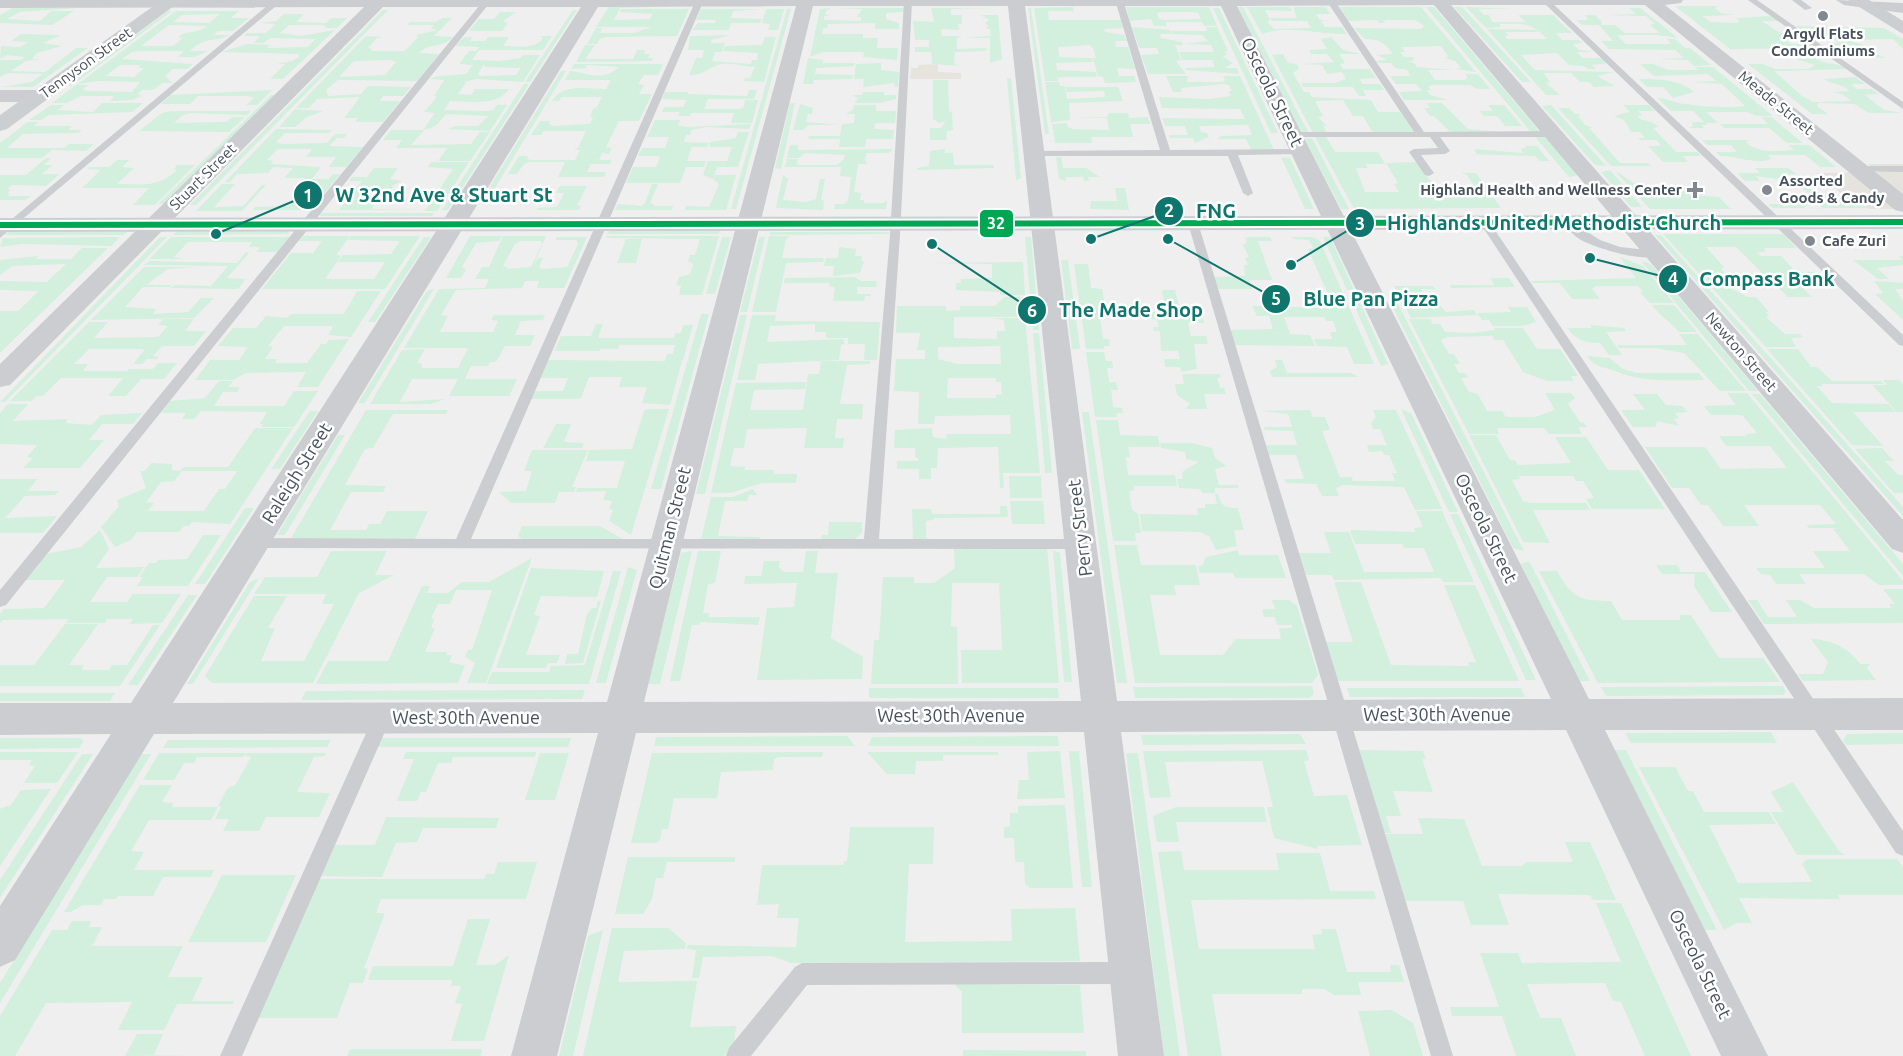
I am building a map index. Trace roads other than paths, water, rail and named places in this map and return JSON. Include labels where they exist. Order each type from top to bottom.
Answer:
[{"type":"street","name":"Newton Street","points":[[1438,0],[1903,541]]},
{"type":"street","name":"Meade Street","points":[[1649,0],[1903,205]]},
{"type":"street","points":[[2,3],[1675,0]]},
{"type":"street","points":[[1844,0],[1903,8]]},
{"type":"street","name":"Stuart Street","points":[[0,379],[380,1]]},
{"type":"street","name":"Raleigh Street","points":[[0,945],[593,1]]},
{"type":"street","name":"Quitman Street","points":[[534,1056],[805,1]]},
{"type":"street","name":"Perry Street","points":[[1016,1],[1141,1056]]},
{"type":"street","name":"Osceola Street","points":[[1227,1],[1745,1056]]},
{"type":"street","name":"Tennyson Street","points":[[0,125],[170,2]]},
{"type":"street","points":[[1859,2],[1903,29]]},
{"type":"street","points":[[0,96],[41,96]]},
{"type":"street","points":[[4,228],[155,225],[1903,222]]},
{"type":"street","name":"West 30th Avenue","points":[[0,719],[1903,714]]},
{"type":"lane","points":[[1330,0],[1421,135]]},
{"type":"lane","points":[[1545,0],[1903,342]]},
{"type":"lane","points":[[1752,0],[1903,106]]},
{"type":"lane","points":[[1796,0],[1808,8]]},
{"type":"lane","points":[[0,601],[487,1]]},
{"type":"lane","points":[[461,544],[699,1]]},
{"type":"lane","points":[[1119,1],[1166,153]]},
{"type":"lane","points":[[4,228],[277,2]]},
{"type":"lane","points":[[871,544],[896,224],[908,2]]},
{"type":"lane","points":[[1035,154],[1232,153],[1297,144],[1421,135],[1553,134]]},
{"type":"lane","points":[[1429,173],[1414,152],[1445,152],[1433,135]]},
{"type":"lane","points":[[1232,153],[1248,193]]},
{"type":"lane","points":[[1858,169],[1903,169]]},
{"type":"lane","points":[[1567,222],[1577,234],[1628,253],[1656,254]]},
{"type":"lane","points":[[1193,223],[1442,1056]]},
{"type":"lane","points":[[1485,223],[1903,847]]},
{"type":"lane","points":[[252,544],[1082,545]]},
{"type":"lane","points":[[231,1056],[382,718]]},
{"type":"lane","points":[[737,1056],[802,974],[1131,973]]},
{"type":"place","name":"Argyll Flats Condominiums","points":[[1823,16]]},
{"type":"place","name":"Highland Health and Wellness Center","points":[[1695,190]]},
{"type":"place","name":"Assorted Goods & Candy","points":[[1767,190]]},
{"type":"place","name":"W 32nd Ave & Stuart St","points":[[216,234]]},
{"type":"place","name":"FNG","points":[[1091,239]]},
{"type":"place","name":"Blue Pan Pizza","points":[[1168,239]]},
{"type":"place","name":"Cafe Zuri","points":[[1810,241]]},
{"type":"place","name":"The Made Shop","points":[[932,244]]},
{"type":"place","name":"Compass Bank","points":[[1590,258]]},
{"type":"place","name":"Highlands United Methodist Church","points":[[1291,265]]}]
